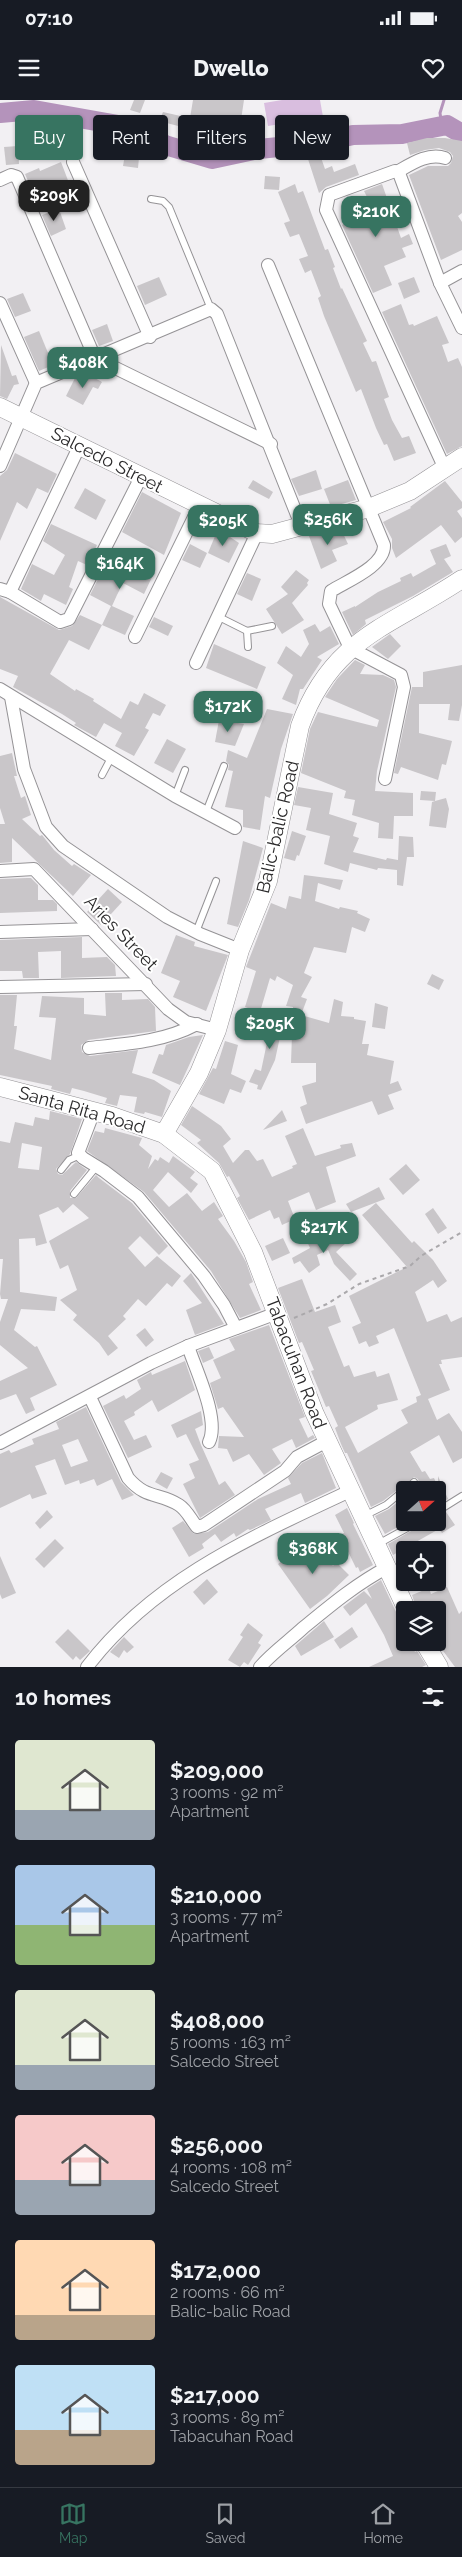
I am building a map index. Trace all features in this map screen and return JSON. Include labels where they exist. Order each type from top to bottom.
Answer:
[{"type":"main road","name":"Salcedo Street","points":[[0,407],[257,534]]},
{"type":"main road","points":[[257,534],[272,534],[368,508],[410,491],[462,456]]},
{"type":"main road","name":"Balic-balic Road","points":[[164,1134],[199,1073],[217,1030],[240,950],[268,880],[300,726],[306,710],[320,685],[350,648],[392,618],[462,579]]},
{"type":"main road","name":"Santa Rita Road","points":[[0,1087],[94,1111],[164,1134]]},
{"type":"main road","name":"Tabacuhan Road","points":[[164,1134],[212,1171],[253,1252],[314,1412],[403,1601]]},
{"type":"main road","points":[[428,1651],[435,1666]]},
{"type":"street","points":[[445,158],[433,156],[397,172],[329,195],[326,210],[445,469]]},
{"type":"street","points":[[73,162],[150,337]]},
{"type":"street","points":[[397,172],[440,283],[462,328]]},
{"type":"street","points":[[0,180],[11,175],[17,177],[95,358],[271,444]]},
{"type":"street","points":[[268,265],[384,545],[384,553],[377,563],[331,591],[329,604],[350,648],[401,675],[404,688],[385,778]]},
{"type":"street","points":[[440,283],[462,271]]},
{"type":"street","points":[[0,303],[36,383]]},
{"type":"street","points":[[0,466],[36,383],[150,337],[211,309],[217,314],[271,444],[302,525]]},
{"type":"street","points":[[79,447],[5,591],[60,622],[69,619],[141,477]]},
{"type":"street","points":[[135,636],[199,507]]},
{"type":"street","points":[[196,663],[257,534]]},
{"type":"street","points":[[0,689],[175,796],[235,828]]},
{"type":"street","points":[[11,697],[24,769],[46,827],[63,846],[168,917],[196,932],[240,950]]},
{"type":"street","name":"Aries Street","points":[[0,871],[34,869],[168,1009],[186,1022],[217,1030]]},
{"type":"street","points":[[0,932],[92,929]]},
{"type":"street","points":[[0,987],[146,984]]},
{"type":"street","points":[[89,1048],[159,1040],[180,1033],[196,1024]]},
{"type":"street","points":[[94,1111],[78,1152],[138,1197],[204,1276],[224,1305],[236,1328]]},
{"type":"street","points":[[0,1443],[188,1346],[236,1328],[279,1318]]},
{"type":"street","points":[[188,1346],[212,1420],[213,1433],[209,1442]]},
{"type":"street","points":[[90,1397],[128,1478],[137,1488],[147,1494],[173,1501],[182,1507],[196,1527],[204,1524],[285,1471],[297,1456],[327,1441]]},
{"type":"street","points":[[87,1667],[122,1625],[191,1572],[236,1545],[350,1491]]},
{"type":"street","points":[[260,1667],[270,1655],[363,1580],[388,1568]]},
{"type":"lane","points":[[151,199],[163,201],[169,207],[211,309]]},
{"type":"lane","points":[[217,616],[247,630],[272,626]]},
{"type":"lane","points":[[247,630],[248,647]]},
{"type":"lane","points":[[102,776],[111,758]]},
{"type":"lane","points":[[206,812],[224,766]]},
{"type":"lane","points":[[175,796],[185,770]]},
{"type":"lane","points":[[196,932],[216,881]]},
{"type":"lane","points":[[61,1170],[69,1160],[80,1155]]},
{"type":"lane","points":[[74,1194],[97,1166]]},
{"type":"lane","points":[[446,1506],[462,1496]]},
{"type":"lane","points":[[363,1517],[386,1506],[396,1497]]},
{"type":"lane","points":[[377,1544],[401,1531]]},
{"type":"path","points":[[279,1318],[327,1304],[359,1284],[410,1266],[420,1256],[462,1232]]},
{"type":"shaded area","points":[[282,100],[320,100],[323,115],[275,115],[275,125],[268,126],[264,103]]},
{"type":"building","points":[[134,100],[145,100],[140,113],[130,110]]},
{"type":"building","points":[[193,100],[244,100],[242,115],[190,115]]},
{"type":"building","points":[[163,112],[178,115],[178,126],[168,123],[168,115],[162,115]]},
{"type":"building","points":[[427,138],[445,138],[462,141],[462,213],[458,216],[462,222],[462,250],[441,260],[409,175],[428,166],[448,166],[453,156],[450,152],[439,148],[410,155],[407,143]]},
{"type":"building","points":[[15,146],[15,160],[19,160],[19,164],[6,165],[4,147]]},
{"type":"building","points":[[124,160],[139,160],[138,168],[123,166]]},
{"type":"building","points":[[308,160],[322,160],[325,169],[332,166],[334,172],[355,164],[359,175],[326,187],[319,193]]},
{"type":"building","points":[[61,162],[69,183],[54,190],[52,187],[34,195],[25,174],[39,168],[40,171]]},
{"type":"building","points":[[265,176],[280,177],[279,190],[264,189]]},
{"type":"building","points":[[295,184],[298,193],[303,191],[325,250],[328,249],[335,267],[333,268],[341,289],[367,341],[363,343],[372,362],[376,361],[389,397],[384,399],[392,420],[402,438],[409,436],[416,453],[394,461],[387,444],[384,445],[376,428],[361,389],[356,392],[324,316],[318,298],[321,296],[311,270],[305,273],[299,259],[308,256],[299,234],[290,237],[284,223],[290,221],[278,192]]},
{"type":"building","points":[[382,184],[401,238],[409,234],[413,244],[402,248],[406,257],[384,266],[392,285],[373,293],[342,225],[356,218],[351,205],[368,199],[364,191]]},
{"type":"building","points":[[59,209],[66,229],[51,236],[42,215]]},
{"type":"building","points":[[159,277],[167,295],[145,305],[137,286]]},
{"type":"building","points":[[414,277],[420,292],[404,299],[398,283]]},
{"type":"building","points":[[23,293],[31,311],[15,317],[7,299]]},
{"type":"building","points":[[401,304],[409,325],[413,324],[414,326],[437,316],[449,343],[442,345],[448,362],[458,358],[462,367],[462,446],[447,454],[382,312]]},
{"type":"building","points":[[107,324],[113,341],[99,346],[92,330]]},
{"type":"building","points":[[39,331],[53,365],[39,371],[24,337]]},
{"type":"building","points":[[1,345],[12,376],[16,375],[19,384],[14,385],[7,399],[0,396]]},
{"type":"building","points":[[73,349],[76,357],[67,359],[64,352]]},
{"type":"building","points":[[89,375],[102,382],[98,389],[93,387],[83,405],[66,396],[75,378],[85,383]]},
{"type":"building","points":[[15,453],[57,474],[48,493],[37,488],[27,509],[17,502],[0,541],[0,476],[7,470]]},
{"type":"building","points":[[316,470],[322,489],[299,496],[291,479]]},
{"type":"building","points":[[253,480],[273,492],[269,499],[248,488]]},
{"type":"building","points":[[348,480],[356,500],[331,507],[324,489]]},
{"type":"building","points":[[445,481],[462,502],[462,508],[457,511],[462,518],[462,537],[455,543],[441,525],[396,558],[392,548],[392,539],[383,522],[411,508]]},
{"type":"building","points":[[85,488],[106,500],[96,520],[74,508]]},
{"type":"building","points":[[142,492],[181,513],[164,555],[122,532]]},
{"type":"building","points":[[51,524],[97,545],[87,565],[78,561],[69,587],[73,589],[66,605],[44,594],[41,601],[21,589],[32,564],[54,575],[65,555],[43,541]]},
{"type":"building","points":[[340,527],[348,544],[332,550],[337,561],[321,569],[309,536]]},
{"type":"building","points":[[218,529],[239,543],[229,563],[208,553]]},
{"type":"building","points":[[190,544],[207,553],[200,568],[182,560]]},
{"type":"building","points":[[446,544],[451,556],[444,559],[453,572],[413,596],[365,620],[366,624],[353,635],[342,612],[355,607],[378,592],[401,581],[400,578],[411,573],[413,577],[436,564],[430,550]]},
{"type":"building","points":[[115,554],[153,575],[144,594],[123,583],[117,595],[112,606],[134,616],[125,635],[102,625],[111,606],[90,595],[101,573],[105,574]]},
{"type":"building","points":[[296,570],[309,580],[308,585],[292,603],[304,620],[282,634],[266,609],[288,594],[281,587]]},
{"type":"building","points":[[247,573],[261,579],[252,601],[237,594]]},
{"type":"building","points":[[0,597],[59,630],[72,626],[80,615],[102,625],[89,650],[69,640],[50,674],[75,691],[76,689],[94,699],[93,701],[121,719],[130,701],[138,705],[144,693],[166,705],[160,716],[153,713],[145,728],[149,730],[134,756],[115,746],[122,733],[104,723],[96,737],[74,725],[76,723],[62,714],[13,687],[18,676],[0,669]]},
{"type":"building","points":[[154,617],[173,626],[168,636],[149,627]]},
{"type":"building","points":[[315,624],[320,632],[330,626],[339,644],[317,657],[322,660],[303,689],[300,689],[296,705],[282,699],[293,675],[277,663],[286,646],[301,657],[309,644],[303,630]]},
{"type":"building","points":[[390,634],[401,646],[388,659],[372,647]]},
{"type":"building","points":[[214,644],[266,667],[257,689],[206,668]]},
{"type":"building","points":[[355,660],[365,665],[360,674],[383,675],[394,680],[396,687],[377,771],[375,791],[413,793],[413,816],[394,816],[393,839],[378,838],[379,823],[352,815],[355,800],[344,798],[346,791],[301,773],[310,729],[318,712],[377,727],[379,720],[325,697],[337,679]]},
{"type":"building","points":[[462,665],[462,705],[459,721],[448,720],[450,704],[419,704],[419,733],[452,741],[446,765],[442,764],[438,780],[401,767],[398,774],[394,773],[412,687],[423,687],[423,672]]},
{"type":"building","points":[[267,709],[293,714],[281,749],[270,798],[265,796],[260,830],[243,827],[243,810],[225,807],[233,771],[228,770],[229,765],[226,761],[228,750],[247,758]]},
{"type":"building","points":[[219,720],[244,724],[235,746],[215,742]]},
{"type":"building","points":[[167,739],[186,749],[173,773],[154,763]]},
{"type":"building","points":[[12,753],[17,776],[14,776],[21,798],[25,796],[31,815],[22,819],[40,836],[42,835],[54,850],[72,866],[74,864],[91,875],[73,896],[12,838],[12,862],[0,863],[0,824],[5,824],[0,808],[0,756]]},
{"type":"building","points":[[298,787],[333,793],[329,814],[357,823],[353,836],[359,838],[353,852],[386,860],[387,858],[398,860],[399,836],[413,837],[414,857],[407,857],[403,886],[397,885],[397,870],[378,868],[377,870],[350,863],[348,872],[324,864],[330,836],[306,830],[311,808],[294,805]]},
{"type":"building","points":[[421,791],[436,792],[435,801],[420,800]]},
{"type":"building","points":[[446,798],[449,809],[446,828],[429,826],[432,802]]},
{"type":"building","points":[[292,831],[306,836],[299,856],[297,855],[295,861],[284,858]]},
{"type":"building","points":[[243,841],[263,848],[249,900],[238,927],[227,924]]},
{"type":"building","points":[[304,875],[343,880],[340,890],[318,883],[315,901],[339,909],[340,907],[358,911],[357,913],[370,919],[365,932],[352,927],[346,953],[314,947],[304,973],[312,977],[301,997],[307,999],[301,1015],[329,1023],[334,999],[343,1002],[341,1016],[354,1017],[354,1019],[366,1021],[362,1044],[369,1044],[367,1055],[394,1061],[390,1084],[398,1081],[402,1090],[388,1095],[394,1109],[378,1115],[372,1101],[306,1124],[300,1107],[307,1104],[302,1086],[316,1082],[316,1063],[291,1063],[293,1007],[286,1006],[293,985],[277,976],[275,981],[270,978],[260,1012],[245,1007],[256,971],[246,967],[271,903],[286,909],[289,896],[301,899]]},
{"type":"building","points":[[31,878],[38,885],[38,900],[53,900],[57,904],[57,911],[0,913],[0,879]]},
{"type":"building","points":[[108,889],[122,902],[101,925],[87,912]]},
{"type":"building","points":[[176,935],[195,942],[194,946],[228,955],[206,1011],[173,997],[180,981],[161,973]]},
{"type":"building","points":[[82,937],[82,958],[107,957],[115,965],[116,976],[61,978],[61,951],[38,952],[39,978],[23,978],[22,971],[0,971],[0,940]]},
{"type":"building","points":[[432,974],[444,980],[439,990],[427,984]]},
{"type":"building","points":[[105,993],[122,993],[122,1000],[148,999],[155,1007],[156,1031],[88,1040],[81,1045],[82,1052],[90,1056],[138,1050],[132,1073],[154,1080],[171,1091],[162,1117],[145,1112],[144,1114],[134,1112],[137,1097],[120,1095],[117,1106],[105,1103],[107,1098],[84,1091],[72,1088],[70,1094],[51,1089],[52,1086],[0,1075],[0,995],[17,995],[14,1026],[17,1026],[14,1049],[51,1060],[56,1018],[39,1017],[42,996],[84,998],[84,1014],[106,1016]]},
{"type":"building","points":[[375,1003],[388,1007],[385,1029],[372,1027]]},
{"type":"building","points":[[274,1010],[285,1014],[275,1060],[261,1090],[257,1089],[258,1085],[249,1082],[255,1069],[261,1071],[269,1033],[267,1032]]},
{"type":"building","points":[[203,1035],[180,1085],[152,1073],[159,1054],[163,1055],[166,1045],[189,1037]]},
{"type":"building","points":[[225,1041],[238,1045],[231,1074],[246,1081],[241,1093],[230,1089],[224,1104],[199,1094],[213,1068],[216,1069]]},
{"type":"building","points":[[192,1106],[221,1126],[231,1139],[223,1146],[233,1163],[245,1150],[249,1150],[257,1161],[263,1159],[272,1177],[293,1168],[292,1166],[297,1164],[285,1136],[303,1128],[315,1156],[341,1148],[340,1145],[352,1143],[356,1156],[326,1167],[336,1202],[316,1210],[309,1192],[288,1201],[295,1219],[282,1225],[279,1217],[274,1219],[270,1210],[249,1220],[237,1198],[240,1196],[229,1176],[227,1177],[219,1163],[197,1143],[201,1140],[181,1125]]},
{"type":"building","points":[[282,1110],[287,1121],[263,1130]]},
{"type":"building","points":[[50,1111],[82,1119],[70,1154],[56,1169],[58,1174],[62,1175],[76,1162],[87,1170],[70,1191],[70,1198],[76,1198],[96,1175],[132,1203],[168,1246],[159,1255],[140,1236],[128,1248],[145,1267],[157,1256],[181,1276],[172,1287],[167,1283],[146,1306],[138,1299],[123,1316],[126,1319],[108,1336],[118,1348],[108,1356],[99,1343],[73,1320],[77,1315],[60,1300],[77,1290],[68,1265],[60,1269],[49,1241],[89,1218],[73,1204],[63,1213],[58,1207],[39,1215],[47,1243],[36,1246],[35,1238],[19,1239],[20,1292],[57,1297],[55,1311],[21,1309],[14,1330],[35,1347],[37,1346],[57,1385],[30,1398],[35,1410],[26,1414],[16,1394],[0,1400],[0,1381],[28,1368],[0,1345],[0,1322],[8,1299],[1,1299],[0,1294],[3,1259],[0,1259],[0,1141],[10,1143],[15,1122],[33,1126],[35,1117],[49,1120]],"holes":[[[22,1143],[42,1147],[39,1170],[18,1168]]]},
{"type":"building","points":[[105,1128],[142,1138],[139,1145],[152,1156],[148,1169],[155,1159],[158,1161],[160,1157],[169,1163],[173,1156],[195,1172],[190,1178],[198,1184],[191,1193],[168,1172],[153,1190],[169,1207],[187,1193],[202,1211],[214,1202],[223,1216],[218,1219],[246,1262],[253,1282],[249,1284],[261,1310],[240,1318],[211,1271],[144,1192],[87,1151],[95,1131],[104,1133]]},
{"type":"building","points":[[406,1164],[420,1180],[403,1195],[389,1179]]},
{"type":"building","points":[[379,1187],[385,1199],[351,1212],[346,1204]]},
{"type":"building","points":[[376,1203],[412,1243],[414,1241],[433,1260],[447,1281],[438,1288],[433,1280],[415,1292],[427,1322],[447,1314],[451,1322],[462,1317],[462,1357],[441,1360],[442,1364],[439,1364],[450,1390],[428,1399],[437,1420],[449,1413],[462,1432],[462,1458],[453,1463],[439,1435],[410,1452],[422,1472],[425,1471],[430,1479],[434,1478],[435,1481],[418,1481],[414,1477],[409,1481],[396,1481],[396,1491],[371,1507],[347,1453],[345,1453],[341,1444],[335,1428],[338,1426],[329,1406],[326,1407],[311,1371],[314,1370],[302,1342],[299,1343],[278,1288],[302,1279],[315,1312],[335,1305],[341,1322],[328,1327],[344,1367],[349,1365],[354,1377],[375,1371],[377,1377],[389,1373],[398,1400],[377,1405],[378,1409],[345,1427],[358,1453],[408,1423],[401,1410],[417,1402],[416,1397],[421,1395],[394,1328],[376,1336],[379,1343],[369,1347],[366,1341],[359,1344],[352,1327],[361,1323],[349,1296],[407,1267],[362,1215]]},
{"type":"building","points":[[433,1208],[447,1228],[438,1234],[425,1214]]},
{"type":"building","points":[[320,1231],[324,1242],[328,1244],[340,1234],[347,1242],[336,1252],[357,1274],[350,1281],[334,1264],[328,1250],[317,1255],[320,1265],[309,1273],[300,1261],[294,1264],[292,1258],[310,1248],[305,1237]]},
{"type":"building","points":[[283,1238],[290,1253],[272,1261],[265,1246]]},
{"type":"building","points":[[191,1273],[224,1324],[195,1335],[186,1310],[202,1303],[183,1281]]},
{"type":"building","points":[[269,1325],[305,1417],[299,1419],[308,1438],[313,1435],[315,1438],[296,1448],[292,1439],[272,1449],[281,1463],[264,1475],[249,1454],[233,1462],[227,1449],[218,1448],[219,1436],[244,1437],[223,1407],[218,1409],[210,1383],[221,1378],[213,1360],[235,1350],[229,1339]]},
{"type":"building","points":[[145,1328],[154,1340],[146,1347],[136,1335]]},
{"type":"building","points":[[209,1347],[214,1358],[203,1363],[198,1351]]},
{"type":"building","points":[[185,1361],[195,1390],[158,1412],[152,1400],[134,1412],[135,1415],[124,1421],[134,1440],[146,1435],[152,1447],[128,1458],[103,1406],[124,1395],[126,1399],[141,1389],[137,1380],[151,1372],[152,1375]]},
{"type":"building","points":[[86,1407],[121,1482],[134,1495],[122,1500],[112,1479],[97,1486],[94,1479],[80,1484],[79,1480],[65,1485],[55,1459],[35,1466],[47,1494],[32,1499],[30,1494],[0,1508],[0,1454],[9,1450],[11,1453],[34,1444],[32,1439],[59,1429],[56,1422]],"holes":[[[78,1439],[88,1461],[71,1467],[62,1445]]]},
{"type":"building","points":[[201,1411],[203,1425],[195,1429],[201,1445],[219,1485],[225,1481],[235,1495],[200,1518],[183,1484],[195,1478],[189,1464],[199,1460],[186,1434],[177,1438],[171,1425]]},
{"type":"building","points":[[322,1453],[336,1488],[305,1503],[301,1493],[265,1509],[271,1520],[250,1530],[248,1529],[236,1537],[234,1533],[221,1542],[215,1534],[202,1544],[204,1548],[189,1557],[172,1528],[183,1521],[194,1534],[208,1532],[258,1499],[291,1484],[288,1478],[302,1463]]},
{"type":"building","points":[[161,1472],[173,1478],[167,1489],[155,1482]]},
{"type":"building","points":[[396,1503],[396,1528],[385,1534],[375,1516]]},
{"type":"building","points":[[347,1508],[373,1565],[360,1572],[358,1567],[356,1568],[340,1535],[344,1533],[335,1515]]},
{"type":"building","points":[[47,1510],[53,1517],[40,1529],[35,1523]]},
{"type":"building","points":[[446,1512],[455,1525],[446,1531]]},
{"type":"building","points":[[411,1531],[435,1531],[418,1541],[396,1541],[396,1553],[393,1555],[388,1544]]},
{"type":"building","points":[[55,1539],[64,1548],[44,1568],[35,1559]]},
{"type":"building","points":[[318,1544],[333,1566],[336,1562],[349,1575],[310,1609],[278,1564],[296,1551],[300,1556]]},
{"type":"building","points":[[0,1556],[16,1593],[2,1599],[0,1594]]},
{"type":"building","points":[[207,1579],[218,1592],[204,1605],[193,1592]]},
{"type":"building","points":[[381,1580],[396,1612],[396,1651],[417,1651],[426,1665],[422,1667],[369,1667],[393,1656],[384,1635],[366,1603],[350,1616],[343,1607],[364,1591],[372,1599],[367,1589]]},
{"type":"building","points":[[446,1587],[459,1614],[462,1611],[462,1667],[455,1667],[443,1651],[446,1651],[446,1601],[414,1601],[412,1595],[422,1591],[430,1591],[431,1594],[438,1591],[446,1591]]},
{"type":"building","points":[[324,1621],[334,1637],[301,1656],[295,1646]]},
{"type":"building","points":[[248,1623],[263,1635],[258,1643],[261,1645],[248,1665],[244,1662],[240,1667],[228,1660],[243,1637],[240,1635]]},
{"type":"building","points":[[352,1627],[358,1637],[340,1649],[334,1640]]},
{"type":"building","points":[[68,1629],[90,1651],[80,1660],[76,1656],[73,1660],[55,1642]]},
{"type":"building","points":[[124,1637],[134,1647],[127,1653],[124,1650],[119,1658],[110,1652]]},
{"type":"waterway","points":[[442,126],[440,113],[444,100]]},
{"type":"waterway","points":[[0,113],[34,110],[135,128],[165,145],[212,159],[259,149],[318,143],[353,135],[402,134],[447,125],[462,134]]}]
